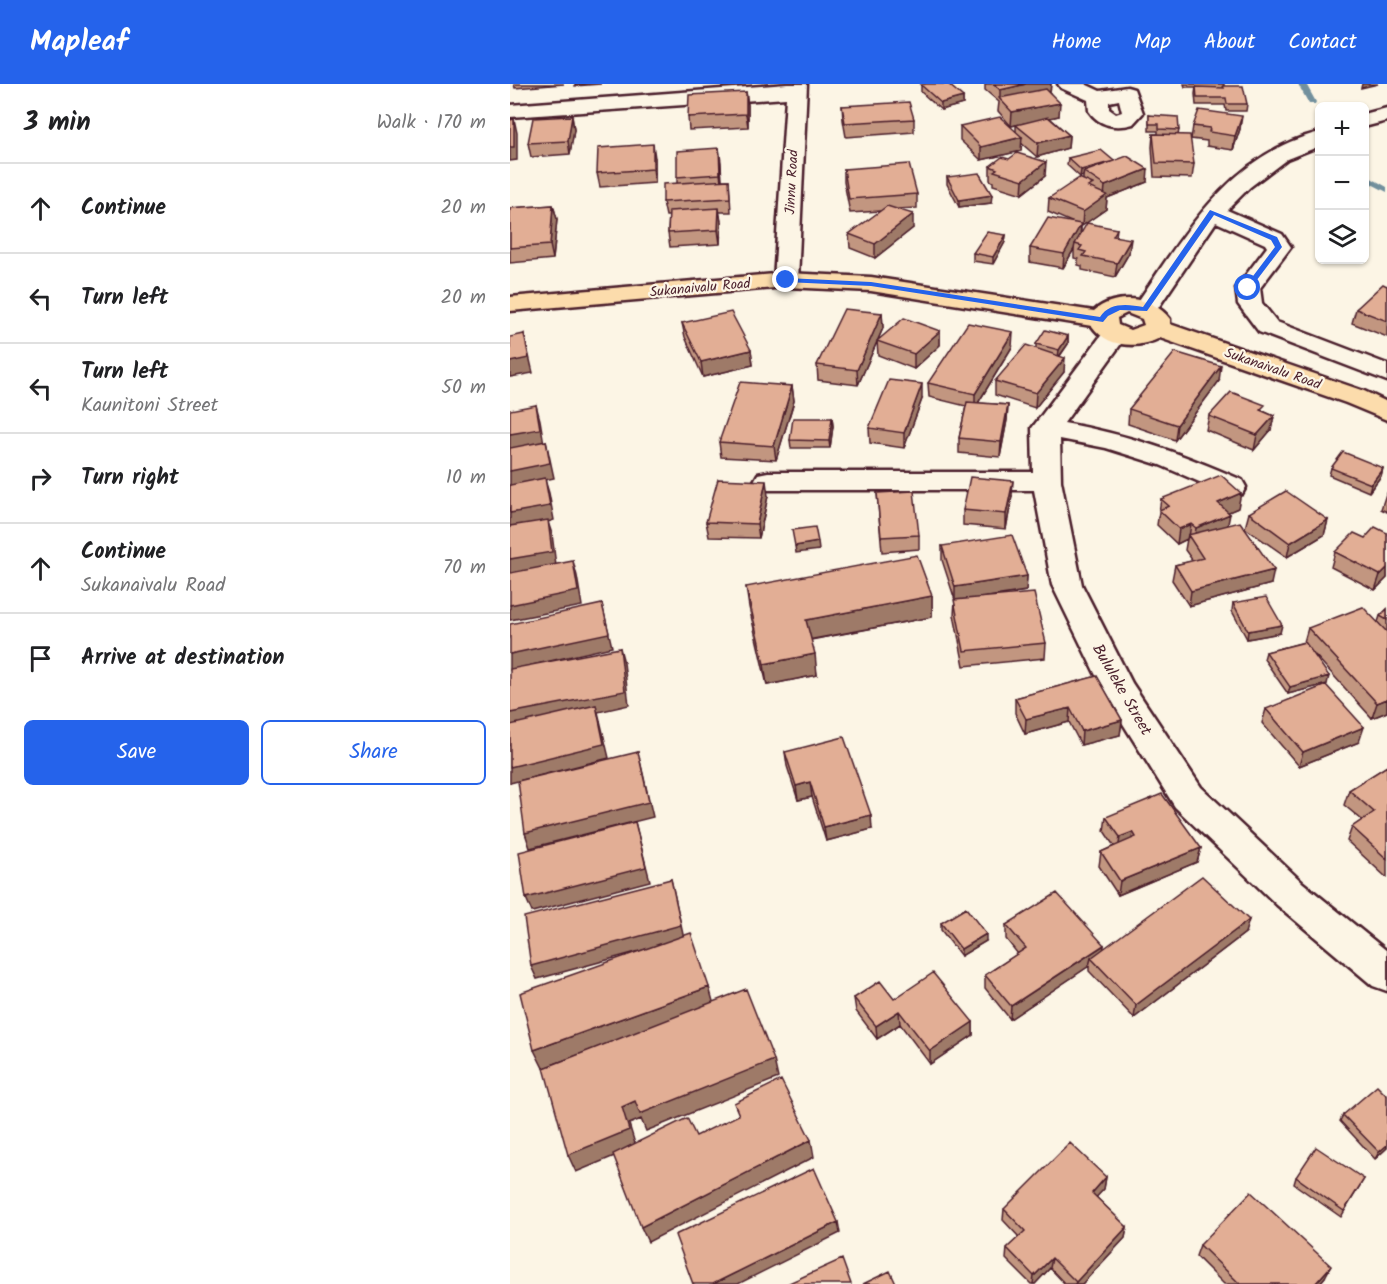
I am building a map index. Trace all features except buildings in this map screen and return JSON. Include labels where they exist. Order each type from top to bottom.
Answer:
[{"type":"main road","name":"Sukanaivalu Road","points":[[510,303],[786,280],[871,284],[1109,327],[1105,315],[1127,306],[1151,319],[1355,397],[1387,412]]},
{"type":"street","points":[[1068,84],[1098,97],[1099,111],[1111,120],[1126,120],[1133,113],[1126,88]]},
{"type":"street","points":[[510,111],[796,88]]},
{"type":"street","name":"Jinnu Road","points":[[786,280],[796,88]]},
{"type":"street","points":[[1369,120],[1387,114]]},
{"type":"street","points":[[1151,319],[1212,212],[1242,182],[1279,154],[1315,140]]},
{"type":"street","points":[[1212,212],[1274,239],[1279,247],[1248,288],[1250,304],[1268,327],[1387,373]]},
{"type":"street","points":[[1109,327],[1046,428],[1111,440],[1170,459],[1232,488]]},
{"type":"street","name":"Bululeke Street","points":[[1046,428],[1047,481],[1067,585],[1119,689],[1188,797],[1290,894],[1387,974]]},
{"type":"street","points":[[768,481],[1047,481]]},
{"type":"waterway","points":[[1302,84],[1312,102]]},
{"type":"waterway","points":[[1369,179],[1387,190]]},
{"type":"route","points":[[786,280],[871,284],[1103,320],[1111,310],[1118,308],[1127,306],[1145,309],[1212,212],[1274,239],[1279,247],[1248,288]]}]
